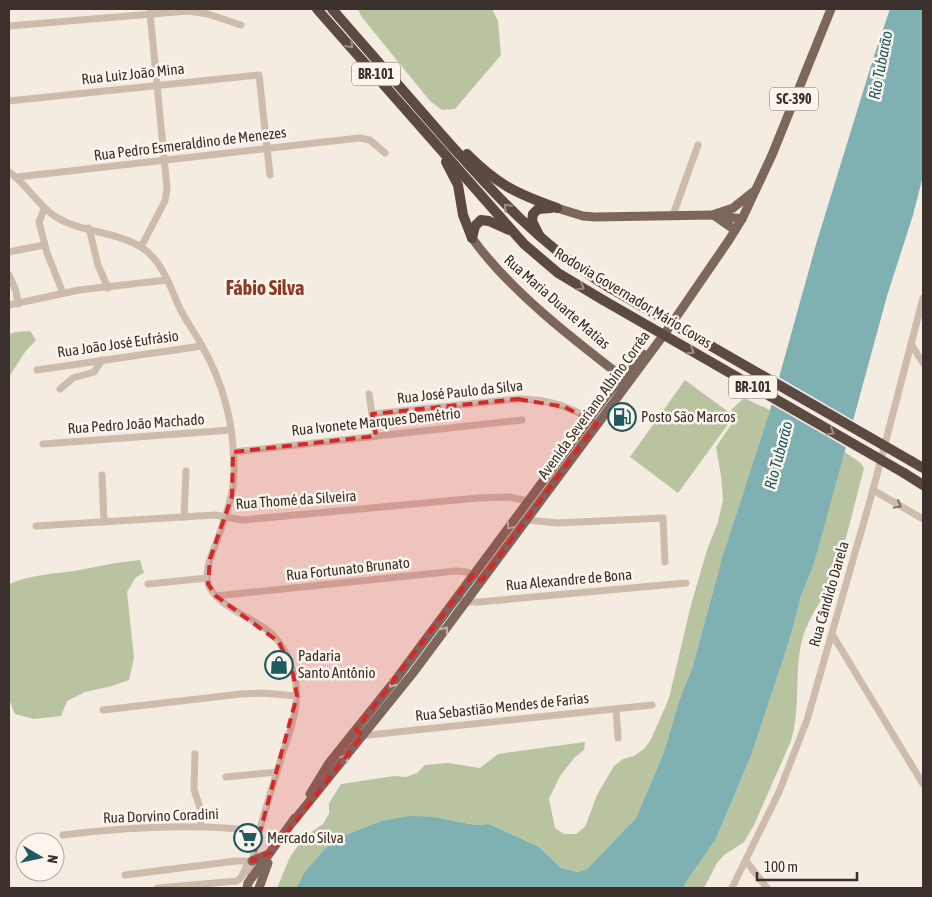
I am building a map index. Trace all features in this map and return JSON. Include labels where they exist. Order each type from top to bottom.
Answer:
[{"type":"highway","name":"Rodovia Governador Mário Covas","points":[[317,9],[514,233],[546,264],[603,300],[923,485]]},
{"type":"highway","name":"Rodovia Governador Mário Covas","points":[[332,9],[498,198],[542,240],[578,268],[923,468]]},
{"type":"highway","points":[[428,120],[450,137],[487,173],[502,184],[527,197],[557,208]]},
{"type":"highway","points":[[434,141],[451,169],[458,185],[463,215],[472,238]]},
{"type":"highway","points":[[542,240],[534,226],[532,214],[538,209],[557,208]]},
{"type":"highway","points":[[472,238],[475,226],[478,222],[484,220],[495,223],[514,233]]},
{"type":"main road","name":"SC-390","points":[[668,329],[742,219],[757,188],[831,9]]},
{"type":"main road","points":[[713,215],[733,208],[757,188]]},
{"type":"main road","points":[[557,208],[575,214],[595,217],[713,215],[742,219]]},
{"type":"main road","points":[[713,215],[735,230]]},
{"type":"main road","name":"Rua Maria Duarte Matias","points":[[472,238],[499,271],[528,298],[625,379]]},
{"type":"main road","name":"Avenida Severiano Albino Corrêa","points":[[410,669],[457,597],[528,501],[594,422],[612,389],[625,379],[630,367],[668,329]]},
{"type":"main road","name":"Avenida Severiano Albino Corrêa","points":[[248,886],[292,823],[325,769],[360,733],[466,602],[625,379],[668,329]]},
{"type":"main road","points":[[606,364],[617,367],[630,367]]},
{"type":"main road","points":[[606,364],[611,375],[612,389]]},
{"type":"main road","points":[[526,520],[528,501]]},
{"type":"main road","points":[[252,861],[271,853]]},
{"type":"main road","name":"Avenida Severiano Albino Corrêa","points":[[259,888],[271,853]]},
{"type":"main road","points":[[248,886],[257,882],[259,888]]},
{"type":"street","points":[[9,26],[150,13],[199,12],[241,26]]},
{"type":"street","points":[[140,247],[167,195],[150,13]]},
{"type":"street","name":"Rua Luiz João Mina","points":[[9,101],[259,75],[267,149]]},
{"type":"street","name":"Rua Pedro Esmeraldino de Menezes","points":[[17,177],[367,138],[385,153]]},
{"type":"street","points":[[673,215],[698,145]]},
{"type":"street","points":[[267,149],[270,176]]},
{"type":"street","points":[[9,172],[17,177],[44,208],[60,219],[118,236],[140,247],[154,257],[221,385],[231,430],[233,488],[210,559],[207,578],[216,596],[236,611],[263,627],[279,642],[294,673],[297,696],[294,717],[259,831],[248,886]]},
{"type":"street","points":[[44,208],[39,222],[44,245],[63,293]]},
{"type":"street","points":[[89,228],[98,265],[108,288]]},
{"type":"street","points":[[9,252],[44,245]]},
{"type":"street","points":[[9,275],[16,291],[18,304]]},
{"type":"street","points":[[9,305],[63,293],[167,280]]},
{"type":"street","name":"Rua Cândido Darela","points":[[732,888],[779,792],[798,746],[873,490],[923,298]]},
{"type":"street","points":[[911,344],[923,364]]},
{"type":"street","name":"Rua João José Eufrásio","points":[[37,370],[202,346]]},
{"type":"street","points":[[60,389],[73,378],[94,372],[102,360]]},
{"type":"street","points":[[369,394],[376,436]]},
{"type":"street","name":"Rua José Paulo da Silva","points":[[372,414],[528,398],[539,399],[565,407],[594,422]]},
{"type":"street","name":"Rua Ivonete Marques Demétrio","points":[[233,452],[522,420]]},
{"type":"street","name":"Rua Pedro João Machado","points":[[43,444],[231,430]]},
{"type":"street","points":[[184,517],[186,472]]},
{"type":"street","points":[[102,475],[104,522]]},
{"type":"street","points":[[873,490],[923,519]]},
{"type":"street","name":"Rua Thomé da Silveira","points":[[36,526],[215,515],[242,520],[478,498],[508,497],[528,501]]},
{"type":"street","points":[[526,520],[558,523],[663,518],[665,562]]},
{"type":"street","name":"Rua Fortunato Brunato","points":[[216,596],[456,571],[474,575]]},
{"type":"street","points":[[474,575],[481,581]]},
{"type":"street","points":[[148,584],[207,578]]},
{"type":"street","name":"Rua Alexandre de Bona","points":[[466,602],[686,583]]},
{"type":"street","points":[[457,597],[466,602]]},
{"type":"street","points":[[832,634],[923,784]]},
{"type":"street","points":[[104,710],[241,694],[262,693],[297,696]]},
{"type":"street","name":"Rua Sebastião Mendes de Farias","points":[[360,733],[652,705]]},
{"type":"street","points":[[616,709],[618,738]]},
{"type":"street","points":[[195,754],[194,789],[200,808],[201,826]]},
{"type":"street","points":[[226,777],[277,772]]},
{"type":"street","name":"Rua Dorvino Coradini","points":[[65,835],[134,828],[201,826],[259,831]]},
{"type":"street","points":[[125,875],[252,861]]},
{"type":"street","points":[[158,888],[239,880],[246,865],[252,861]]},
{"type":"street","points":[[746,861],[766,888]]},
{"type":"highlighted area","points":[[518,399],[565,407],[597,424],[481,581],[473,575],[356,730],[363,735],[271,853],[252,861],[297,696],[293,673],[279,642],[216,596],[208,584],[210,559],[232,496],[233,452],[376,436],[372,414]]},
{"type":"green space","points":[[358,9],[492,9],[498,21],[501,55],[455,109],[442,110],[430,101],[361,16]]},
{"type":"green space","points":[[30,331],[36,340],[25,352],[9,377],[9,334]]},
{"type":"green space","points":[[685,380],[734,416],[678,493],[630,457]]},
{"type":"green space","points":[[744,398],[770,410],[722,558],[692,669],[679,701],[664,752],[636,818],[587,869],[578,872],[561,868],[539,847],[489,824],[475,825],[434,817],[381,821],[340,837],[304,873],[296,888],[277,888],[290,857],[304,837],[323,824],[329,814],[329,803],[341,784],[394,776],[406,777],[417,773],[425,765],[448,763],[480,768],[498,754],[585,742],[584,750],[575,757],[560,776],[549,799],[555,828],[564,834],[576,834],[585,827],[597,795],[614,766],[623,759],[634,756],[644,749],[650,741],[669,698],[691,605],[707,550],[718,522],[723,500],[716,447],[737,416],[731,410]]},
{"type":"green space","points":[[843,451],[861,463],[864,468],[836,571],[809,622],[802,640],[798,665],[796,716],[791,741],[754,825],[744,842],[724,855],[717,863],[704,888],[683,888],[716,839],[752,753],[791,635],[801,596],[814,564]]},
{"type":"green space","points":[[140,560],[144,573],[136,577],[127,592],[134,658],[129,680],[85,692],[67,701],[61,716],[34,719],[15,714],[9,699],[9,584],[49,574]]},
{"type":"water","name":"Rio Tubarão","points":[[890,9],[923,9],[923,176],[913,215],[887,296],[814,564],[801,596],[791,635],[752,753],[716,839],[683,888],[296,888],[304,873],[324,850],[340,837],[381,821],[410,816],[434,817],[475,825],[489,824],[539,847],[561,868],[578,872],[587,869],[636,818],[664,752],[679,701],[692,669],[722,558],[770,410],[817,241]]},
{"type":"pier","points":[[777,376],[856,422],[847,448],[769,403]]},
{"type":"place","name":"Posto São Marcos","points":[[622,417]]},
{"type":"place","name":"Padaria Santo Antônio","points":[[279,665]]},
{"type":"place","name":"Mercado Silva","points":[[248,838]]},
{"type":"district","name":"Fábio Silva","points":[[265,288]]}]
